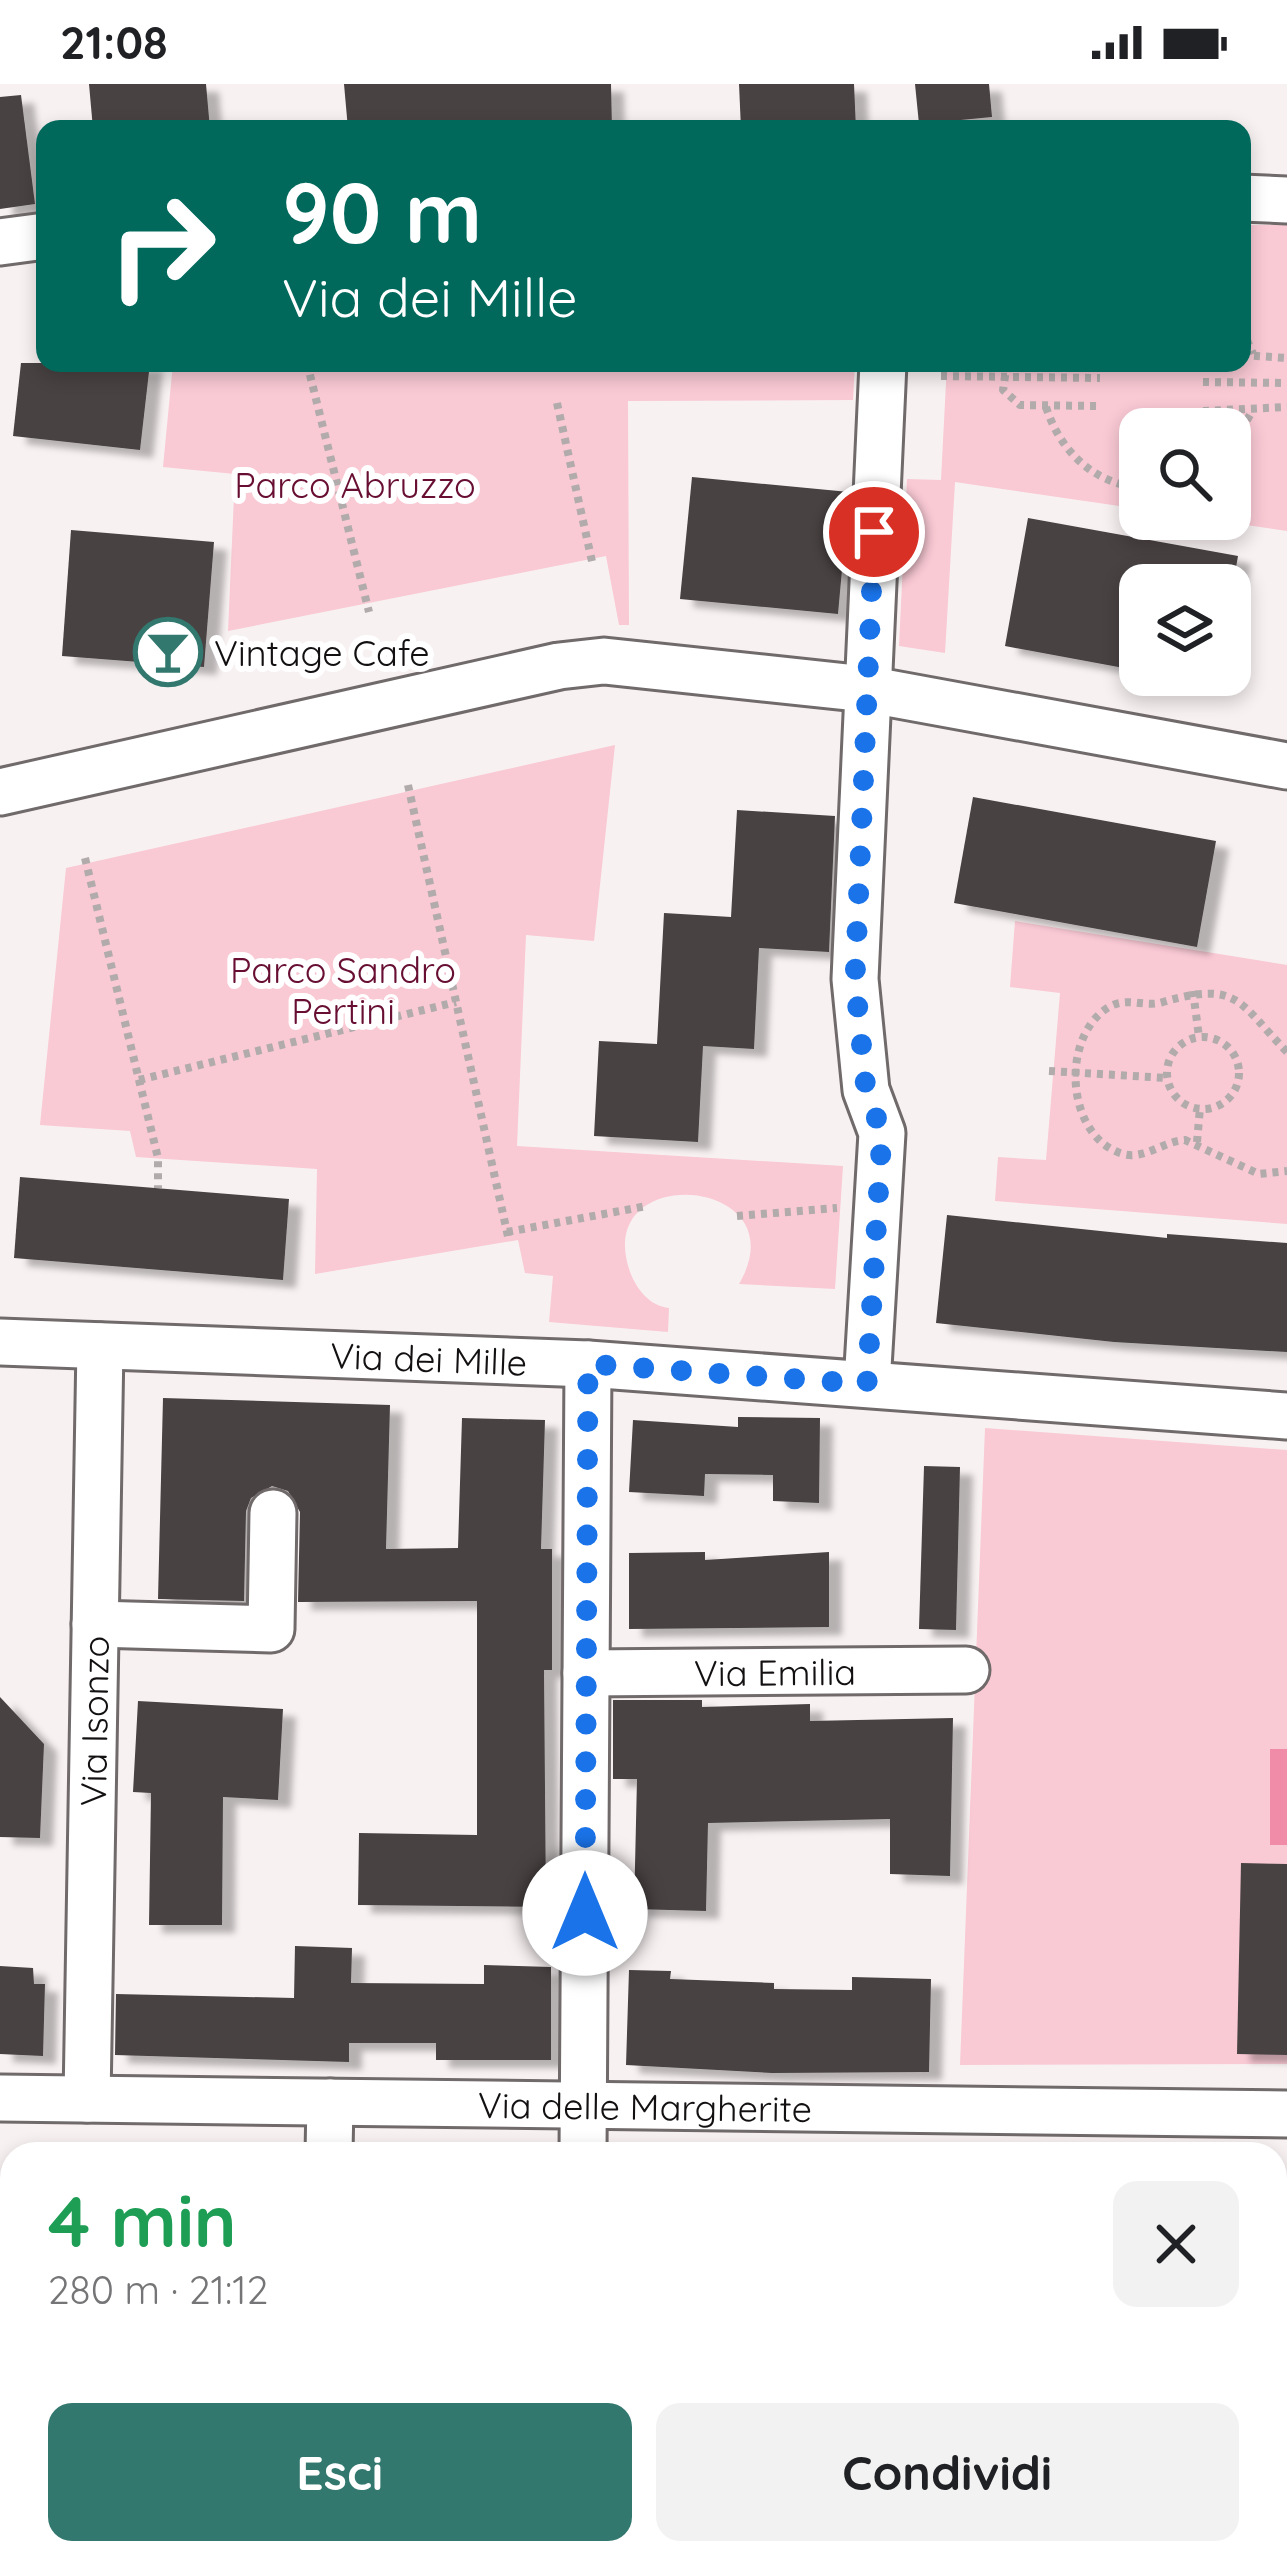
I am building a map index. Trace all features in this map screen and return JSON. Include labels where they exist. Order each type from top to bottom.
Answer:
[{"type":"street","points":[[1251,198],[1287,200]]},
{"type":"street","points":[[0,242],[36,237]]},
{"type":"street","points":[[867,1384],[882,1133],[866,1090],[855,979],[883,372]]},
{"type":"street","points":[[0,791],[560,666],[604,662],[866,689],[1287,766]]},
{"type":"street","name":"Via dei Mille","points":[[0,1342],[588,1364],[1287,1416]]},
{"type":"street","name":"Via Isonzo","points":[[86,2099],[100,1346]]},
{"type":"street","points":[[583,2142],[588,1364]]},
{"type":"street","points":[[95,1624],[271,1628],[273,1513]]},
{"type":"street","name":"Via Emilia","points":[[586,1673],[966,1670]]},
{"type":"street","name":"Via delle Margherite","points":[[0,2098],[584,2105],[1184,2133],[1287,2114]]},
{"type":"street","points":[[329,2142],[330,2102]]},
{"type":"path","points":[[1251,354],[1287,358]]},
{"type":"path","points":[[309,372],[369,612]]},
{"type":"path","points":[[1003,372],[1009,399],[1046,406],[1100,406]]},
{"type":"path","points":[[940,376],[1100,378]]},
{"type":"path","points":[[1203,382],[1287,382]]},
{"type":"path","points":[[557,403],[593,566]]},
{"type":"path","points":[[1046,406],[1063,444],[1080,464],[1119,482]]},
{"type":"path","points":[[1252,411],[1287,407]]},
{"type":"path","points":[[408,784],[508,1237],[647,1206]]},
{"type":"path","points":[[85,859],[158,1158],[158,1188]]},
{"type":"path","points":[[1193,991],[1199,1037]]},
{"type":"path","points":[[1287,1052],[1255,1012],[1239,1001],[1193,991],[1161,1003],[1128,1000],[1109,1007],[1090,1024],[1074,1072],[1086,1117],[1117,1153],[1132,1156],[1172,1141],[1197,1142],[1259,1174],[1287,1171]]},
{"type":"path","points":[[139,1080],[456,1002]]},
{"type":"path","points":[[1199,1037],[1231,1050],[1238,1072],[1231,1095],[1199,1108],[1178,1099],[1167,1078],[1171,1055],[1199,1037]]},
{"type":"path","points":[[1049,1071],[1167,1078]]},
{"type":"path","points":[[1197,1142],[1199,1108]]},
{"type":"path","points":[[737,1216],[847,1208]]},
{"type":"green space","points":[[1251,225],[1287,225],[1287,531],[1251,526],[1251,408],[1119,408],[1119,506],[955,482],[945,653],[899,646],[907,479],[941,480],[947,372],[1251,372]]},
{"type":"green space","name":"Parco Abruzzo","points":[[172,372],[855,372],[853,400],[628,401],[629,625],[619,625],[606,556],[228,631],[235,474],[163,467]]},
{"type":"green space","name":"Parco Sandro Pertini","points":[[615,745],[594,941],[526,935],[517,1146],[843,1166],[835,1289],[739,1284],[751,1248],[743,1221],[722,1203],[693,1195],[664,1198],[639,1211],[626,1236],[630,1272],[645,1296],[669,1308],[668,1332],[549,1322],[553,1276],[525,1273],[518,1240],[315,1274],[317,1169],[136,1157],[130,1131],[40,1125],[66,868]]},
{"type":"green space","points":[[1015,921],[1287,965],[1287,1224],[995,1201],[998,1157],[1046,1160],[1060,993],[1010,987]]},
{"type":"green space","points":[[985,1428],[1287,1450],[1287,2064],[960,2065]]},
{"type":"shaded area","points":[[1270,1749],[1287,1749],[1287,1845],[1270,1845]]},
{"type":"building","points":[[89,84],[206,84],[209,120],[92,120]]},
{"type":"building","points":[[344,84],[611,84],[612,120],[347,120]]},
{"type":"building","points":[[739,84],[854,84],[856,120],[741,120]]},
{"type":"building","points":[[915,84],[989,84],[992,117],[919,120]]},
{"type":"building","points":[[21,95],[35,204],[0,209],[0,97]]},
{"type":"building","points":[[21,363],[36,363],[36,372],[149,372],[140,450],[13,436]]},
{"type":"building","points":[[692,477],[849,492],[838,614],[680,599]]},
{"type":"building","points":[[1028,518],[1119,534],[1119,540],[1150,540],[1238,556],[1237,564],[1119,564],[1119,667],[1005,646]]},
{"type":"building","points":[[71,530],[214,542],[204,667],[62,656]]},
{"type":"building","points":[[973,797],[1216,841],[1197,947],[954,903]]},
{"type":"building","points":[[737,810],[835,816],[829,952],[759,948],[754,1049],[703,1046],[698,1142],[594,1136],[599,1041],[657,1044],[664,913],[731,917]]},
{"type":"building","points":[[20,1177],[289,1199],[283,1280],[14,1258]]},
{"type":"building","points":[[947,1215],[1167,1238],[1167,1234],[1287,1243],[1287,1352],[1114,1342],[936,1323]]},
{"type":"building","points":[[163,1398],[390,1405],[386,1549],[458,1548],[462,1418],[545,1420],[541,1549],[552,1549],[552,1670],[544,1670],[546,1907],[358,1905],[359,1833],[477,1835],[477,1601],[298,1602],[300,1512],[288,1491],[272,1486],[251,1498],[246,1511],[244,1601],[158,1599]]},
{"type":"building","points":[[738,1417],[820,1418],[819,1503],[773,1501],[773,1475],[705,1474],[704,1496],[629,1492],[633,1420],[738,1427]]},
{"type":"building","points":[[924,1466],[960,1467],[956,1630],[919,1629]]},
{"type":"building","points":[[705,1552],[705,1560],[829,1552],[829,1627],[629,1629],[629,1553]]},
{"type":"building","points":[[0,1697],[44,1744],[40,1838],[0,1837]]},
{"type":"building","points":[[613,1700],[702,1700],[702,1707],[810,1704],[810,1721],[953,1718],[950,1876],[890,1874],[890,1819],[708,1823],[706,1911],[634,1909],[637,1779],[613,1779]]},
{"type":"building","points":[[138,1701],[283,1709],[278,1800],[223,1797],[222,1925],[149,1925],[151,1793],[133,1792]]},
{"type":"building","points":[[1241,1863],[1287,1864],[1287,2055],[1237,2054]]},
{"type":"building","points":[[295,1946],[352,1948],[351,1983],[484,1984],[484,1965],[551,1967],[551,2060],[436,2060],[436,2043],[349,2043],[349,2062],[115,2055],[116,1994],[294,1998]]},
{"type":"building","points":[[0,1966],[33,1968],[34,1984],[45,1984],[43,2056],[0,2054]]},
{"type":"building","points":[[629,1970],[671,1971],[670,1979],[774,1983],[774,1989],[852,1990],[852,1977],[931,1979],[929,2072],[772,2073],[626,2065]]},
{"type":"place","name":"Vintage Cafe","points":[[168,652]]},
{"type":"route","points":[[585,1913],[588,1364],[867,1384],[882,1133],[866,1090],[855,979],[874,532]]}]
